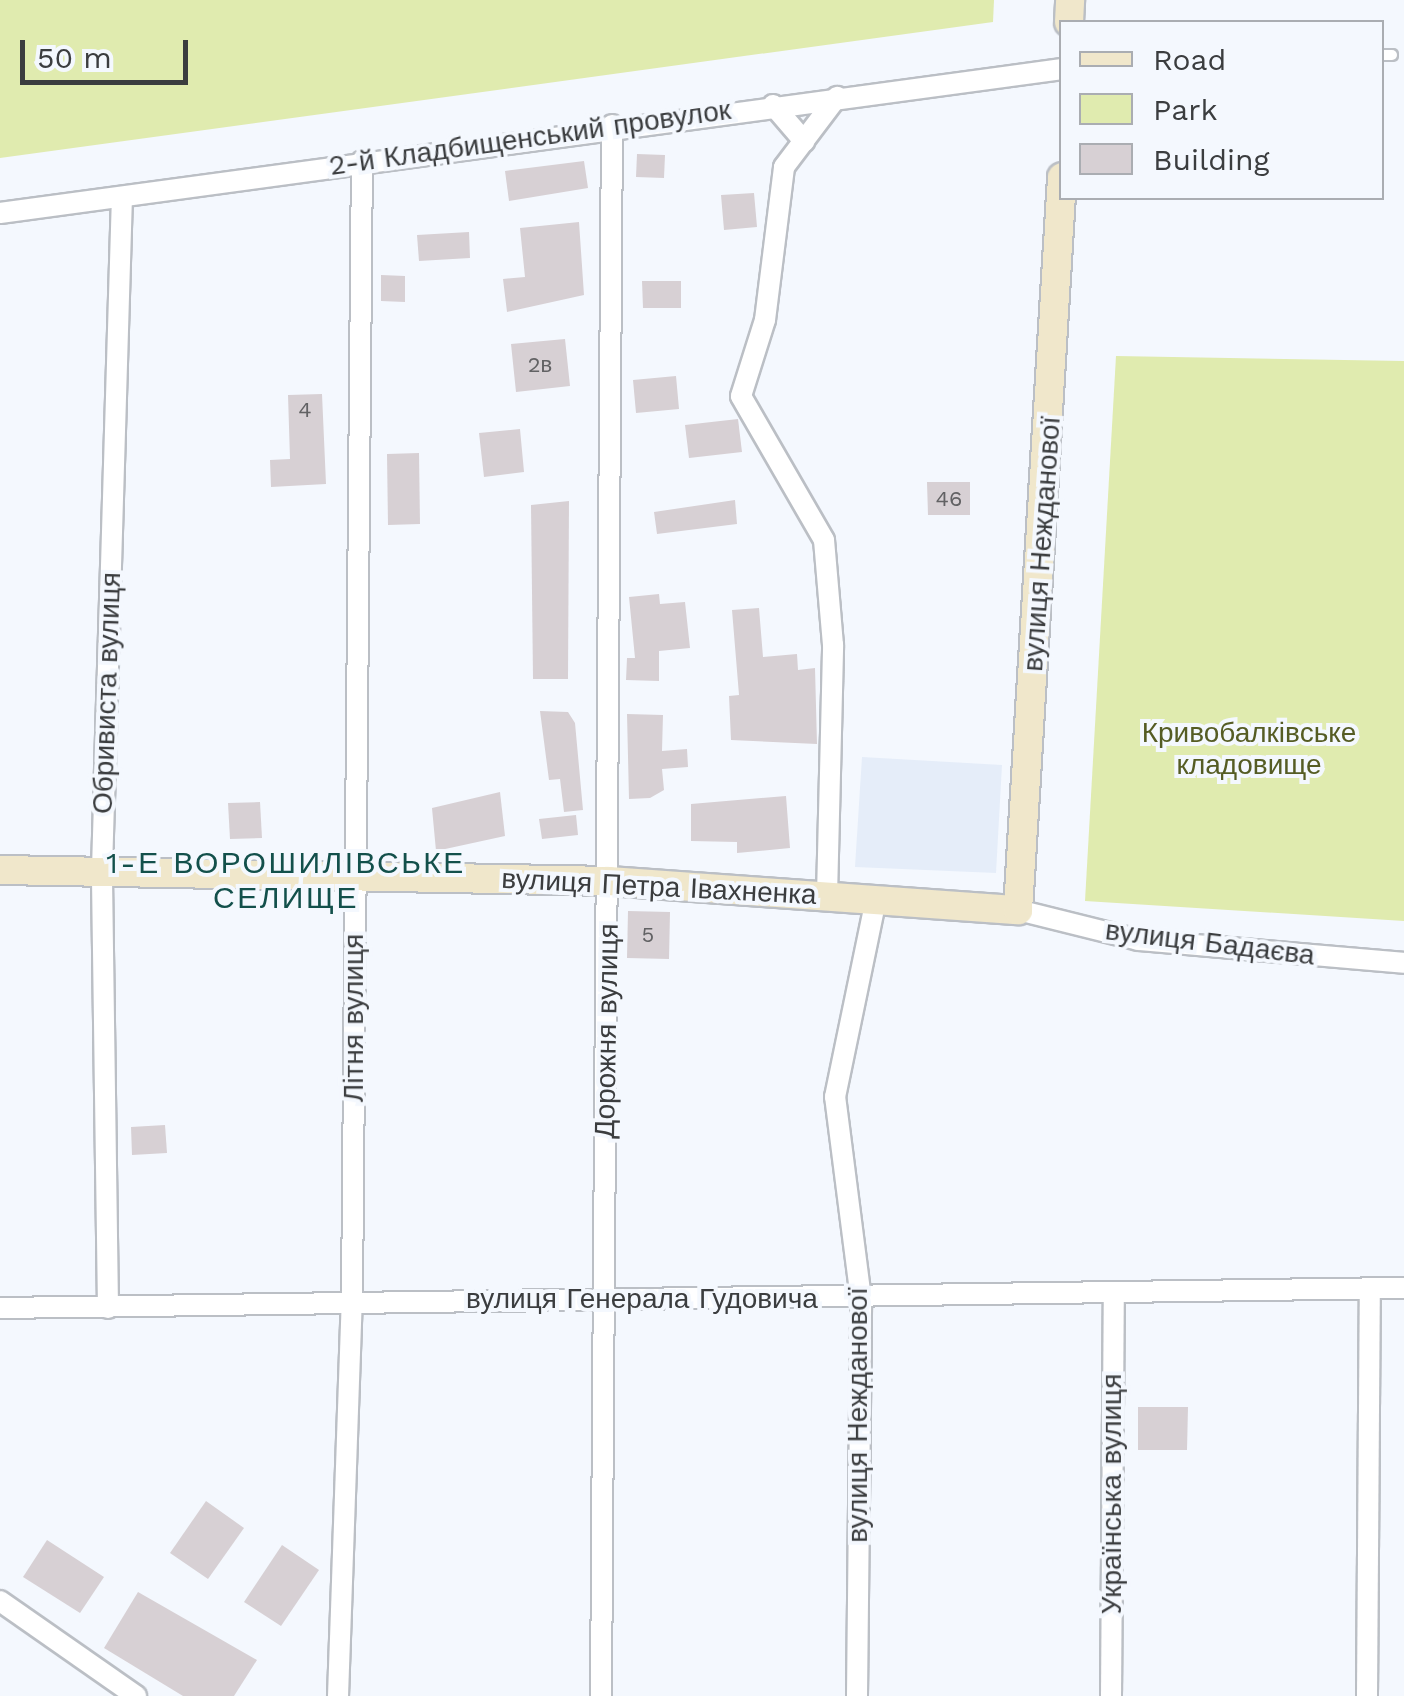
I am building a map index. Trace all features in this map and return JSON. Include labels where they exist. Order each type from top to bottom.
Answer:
[{"type":"street","name":"2-й Кладбищенський провулок","points":[[0,214],[612,126],[1059,69]]},
{"type":"street","points":[[827,896],[834,645],[824,540],[742,396],[766,320],[784,166],[838,98]]},
{"type":"street","points":[[774,105],[804,141]]},
{"type":"street","name":"Дорожня вулиця","points":[[601,1696],[612,126]]},
{"type":"street","name":"Літня вулиця","points":[[338,1696],[352,1298],[362,161]]},
{"type":"street","name":"Обривиста вулиця","points":[[108,1308],[102,870],[122,197]]},
{"type":"street","name":"вулиця Нежданової","points":[[1018,910],[1061,200]]},
{"type":"street","name":"вулиця Петра Івахненка","points":[[0,870],[609,882],[1018,910]]},
{"type":"street","name":"вулиця Нежданової","points":[[857,1696],[861,1299],[836,1098],[876,899]]},
{"type":"street","name":"вулиця Бадаєва","points":[[1018,910],[1138,940],[1404,963]]},
{"type":"street","name":"вулиця Генерала Гудовича","points":[[0,1308],[108,1308],[352,1298],[861,1299],[1404,1288]]},
{"type":"street","points":[[1367,1696],[1370,1290]]},
{"type":"street","name":"Українська вулиця","points":[[1110,1696],[1114,1293]]},
{"type":"street","points":[[0,1602],[136,1696]]},
{"type":"shaded area","points":[[862,757],[1002,765],[996,873],[855,867]]},
{"type":"green space","points":[[0,0],[994,0],[993,22],[0,158]]},
{"type":"green space","name":"Кривобалківське кладовище","points":[[1116,356],[1404,361],[1404,921],[1085,901]]},
{"type":"building","points":[[637,154],[665,155],[664,178],[636,177]]},
{"type":"building","points":[[584,161],[588,188],[509,201],[505,171]]},
{"type":"building","points":[[754,193],[757,227],[724,230],[721,195]]},
{"type":"building","points":[[579,222],[584,295],[507,312],[503,279],[525,277],[520,228]]},
{"type":"building","points":[[469,232],[470,258],[419,261],[417,235]]},
{"type":"building","points":[[381,275],[405,276],[405,302],[381,301]]},
{"type":"building","points":[[642,281],[681,281],[681,308],[643,308]]},
{"type":"building","points":[[565,339],[570,386],[516,392],[511,344]]},
{"type":"building","points":[[676,376],[679,409],[636,413],[633,380]]},
{"type":"building","points":[[322,394],[326,484],[271,487],[270,460],[290,459],[288,395]]},
{"type":"building","points":[[738,419],[742,452],[689,458],[685,425]]},
{"type":"building","points":[[520,429],[524,472],[484,477],[479,433]]},
{"type":"building","points":[[419,453],[420,524],[388,525],[387,454]]},
{"type":"building","points":[[927,482],[970,482],[970,515],[928,515]]},
{"type":"building","points":[[735,500],[737,524],[657,534],[654,512]]},
{"type":"building","points":[[569,501],[568,679],[533,679],[531,505]]},
{"type":"building","points":[[659,594],[660,604],[685,602],[690,648],[659,651],[659,681],[626,680],[627,658],[635,658],[629,597]]},
{"type":"building","points":[[759,608],[763,657],[797,654],[798,670],[815,668],[817,744],[731,740],[729,696],[739,695],[732,610]]},
{"type":"building","points":[[540,711],[568,712],[575,723],[583,810],[564,812],[560,779],[549,780]]},
{"type":"building","points":[[627,714],[663,715],[662,751],[687,749],[688,767],[662,769],[664,790],[650,798],[629,799]]},
{"type":"building","points":[[500,792],[505,836],[436,851],[432,808]]},
{"type":"building","points":[[786,796],[790,848],[737,853],[737,842],[691,841],[691,804]]},
{"type":"building","points":[[260,802],[262,838],[230,839],[228,803]]},
{"type":"building","points":[[576,815],[578,835],[542,839],[539,819]]},
{"type":"building","points":[[628,911],[670,912],[669,959],[627,958]]},
{"type":"building","points":[[165,1125],[167,1153],[132,1155],[131,1127]]},
{"type":"building","points":[[1138,1407],[1188,1407],[1187,1450],[1138,1450]]},
{"type":"building","points":[[206,1501],[244,1528],[208,1579],[170,1553]]},
{"type":"building","points":[[47,1540],[104,1577],[80,1613],[23,1577]]},
{"type":"building","points":[[282,1545],[319,1570],[281,1626],[244,1602]]},
{"type":"building","points":[[138,1592],[257,1660],[234,1696],[183,1696],[104,1648]]},
{"type":"district","name":"1-Е ВОРОШИЛІВСЬКЕ СЕЛИЩЕ","points":[[286,880]]}]
